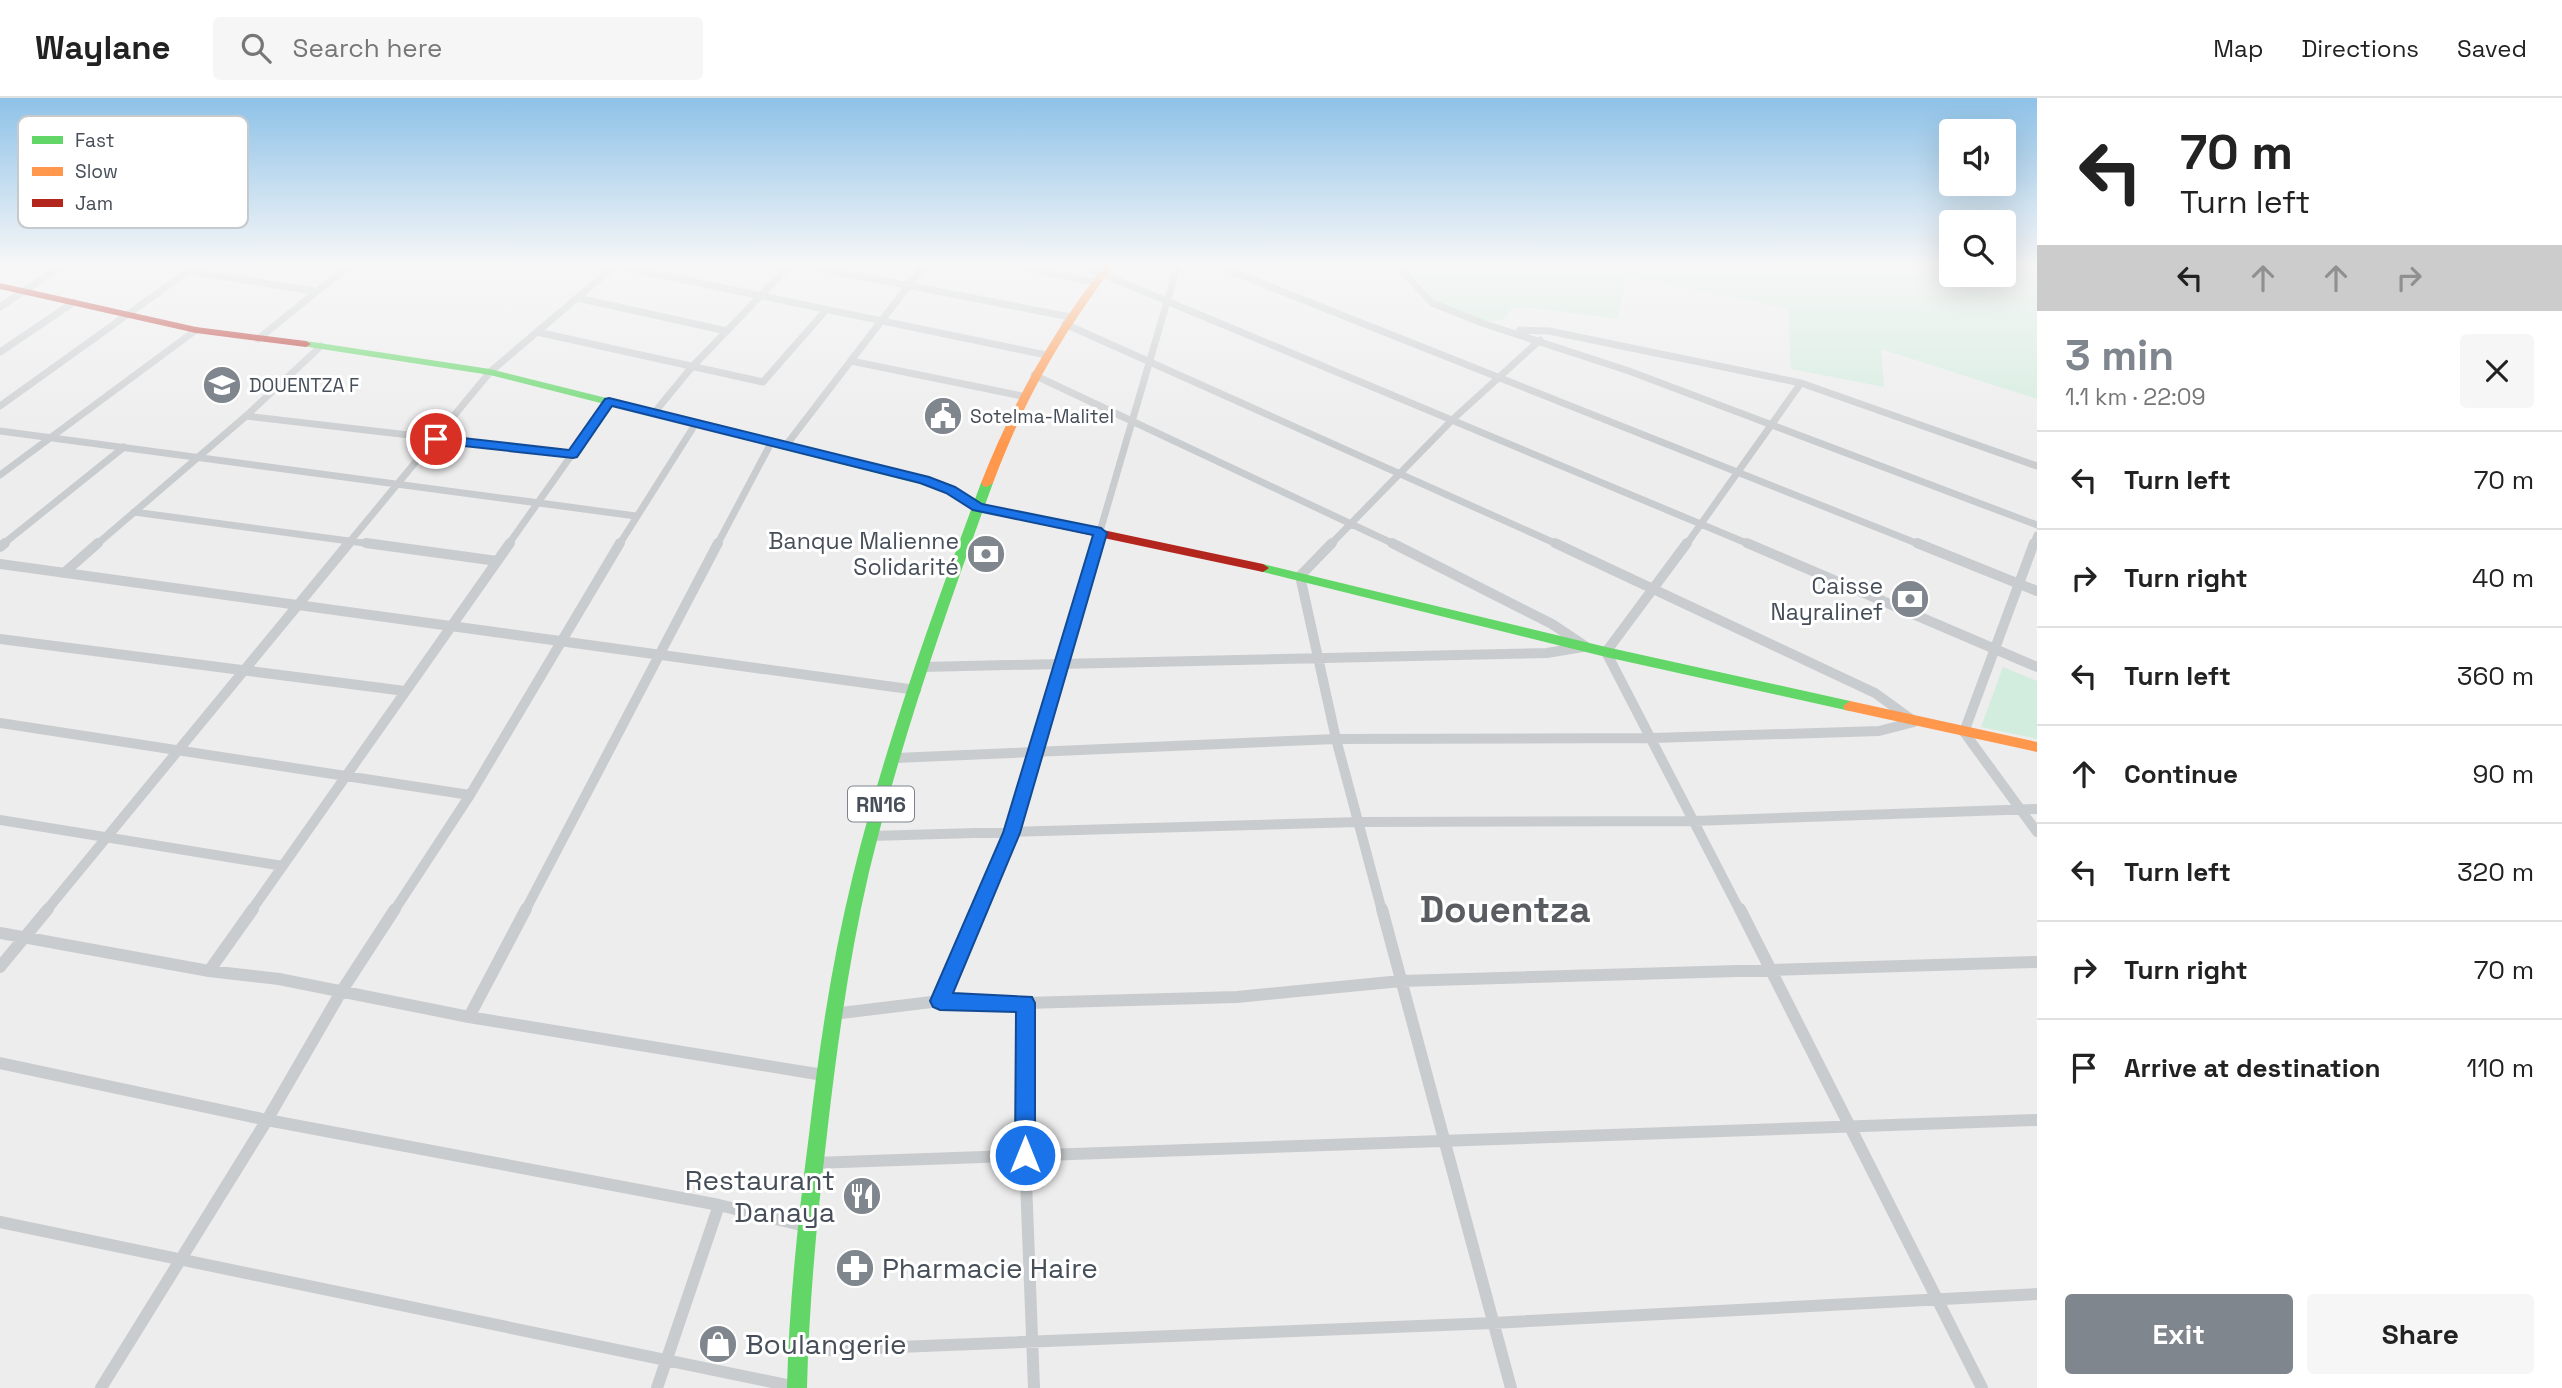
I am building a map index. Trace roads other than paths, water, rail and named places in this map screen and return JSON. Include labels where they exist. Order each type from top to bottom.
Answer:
[{"type":"main road","points":[[170,324],[195,330],[426,360],[490,373],[925,480],[950,490],[978,507],[1300,576],[1606,652],[2037,747]]},
{"type":"main road","name":"RN16","points":[[797,1387],[798,1295],[823,1075],[833,1014],[871,836],[923,667],[978,507],[1022,396],[1065,324]]},
{"type":"street","points":[[0,352],[41,324]]},
{"type":"street","points":[[0,406],[117,324]]},
{"type":"street","points":[[258,338],[274,324]]},
{"type":"street","points":[[0,967],[490,373],[546,324]]},
{"type":"street","points":[[696,324],[727,331]]},
{"type":"street","points":[[654,413],[691,368],[733,324]]},
{"type":"street","points":[[537,332],[763,382],[814,324]]},
{"type":"street","points":[[469,1017],[660,654],[779,442],[879,324]]},
{"type":"street","points":[[897,324],[1046,355]]},
{"type":"street","points":[[1073,324],[1150,362],[1656,588],[1875,693],[1914,722]]},
{"type":"street","points":[[940,1001],[1011,833],[1037,754],[1160,324]]},
{"type":"street","points":[[1225,324],[2037,667]]},
{"type":"street","points":[[1365,324],[2037,591]]},
{"type":"street","points":[[1483,324],[1540,340],[2037,525]]},
{"type":"street","points":[[0,475],[195,330]]},
{"type":"street","points":[[1510,330],[1549,331],[1801,383],[2037,467]]},
{"type":"street","points":[[1511,1388],[1336,739],[1300,576],[1452,419],[1540,340]]},
{"type":"street","points":[[64,573],[246,416],[321,346]]},
{"type":"street","points":[[851,360],[1022,396]]},
{"type":"street","points":[[1034,375],[1134,419],[1352,523],[1552,624],[1585,647]]},
{"type":"street","points":[[1801,383],[1656,588],[1606,652],[1653,738],[1982,1388]]},
{"type":"street","points":[[209,971],[609,402]]},
{"type":"street","points":[[246,416],[573,454]]},
{"type":"street","points":[[101,1388],[267,1120],[341,992],[470,795],[636,516],[696,423]]},
{"type":"street","points":[[0,430],[636,516]]},
{"type":"street","points":[[0,547],[124,447]]},
{"type":"street","points":[[134,512],[497,561]]},
{"type":"street","points":[[2037,535],[1964,732],[2037,832]]},
{"type":"street","points":[[0,564],[916,690]]},
{"type":"street","points":[[0,639],[405,691]]},
{"type":"street","points":[[923,667],[1318,655],[1546,653],[1585,647]]},
{"type":"street","points":[[896,758],[1336,739],[1653,738],[1879,731],[1914,722]]},
{"type":"street","points":[[0,723],[470,795]]},
{"type":"street","points":[[871,836],[1359,822],[1694,821],[2037,809]]},
{"type":"street","points":[[0,820],[283,866]]},
{"type":"street","points":[[0,933],[209,971],[279,979],[469,1017],[823,1075]]},
{"type":"street","points":[[833,1014],[940,1001],[1026,1003],[1237,997],[1401,981],[1698,975],[1769,969],[2037,962]]},
{"type":"street","points":[[1026,1003],[1025,1155],[1034,1388]]},
{"type":"street","points":[[0,1063],[267,1120],[719,1205],[806,1226]]},
{"type":"street","points":[[814,1163],[2037,1120]]},
{"type":"street","points":[[657,1388],[719,1205]]},
{"type":"street","points":[[0,1222],[797,1387]]},
{"type":"street","points":[[797,1351],[1493,1323],[2037,1294]]},
{"type":"place","name":"DOUENTZA F","points":[[222,385]]},
{"type":"place","name":"Sotelma-Malitel","points":[[943,416]]},
{"type":"place","name":"Banque Malienne Solidarité","points":[[986,554]]},
{"type":"place","name":"Caisse Nayralinef","points":[[1910,599]]},
{"type":"place","name":"Restaurant Danaya","points":[[862,1196]]},
{"type":"place","name":"Pharmacie Haire","points":[[855,1268]]},
{"type":"place","name":"Boulangerie","points":[[718,1344]]},
{"type":"district","name":"Douentza","points":[[1505,909]]}]
